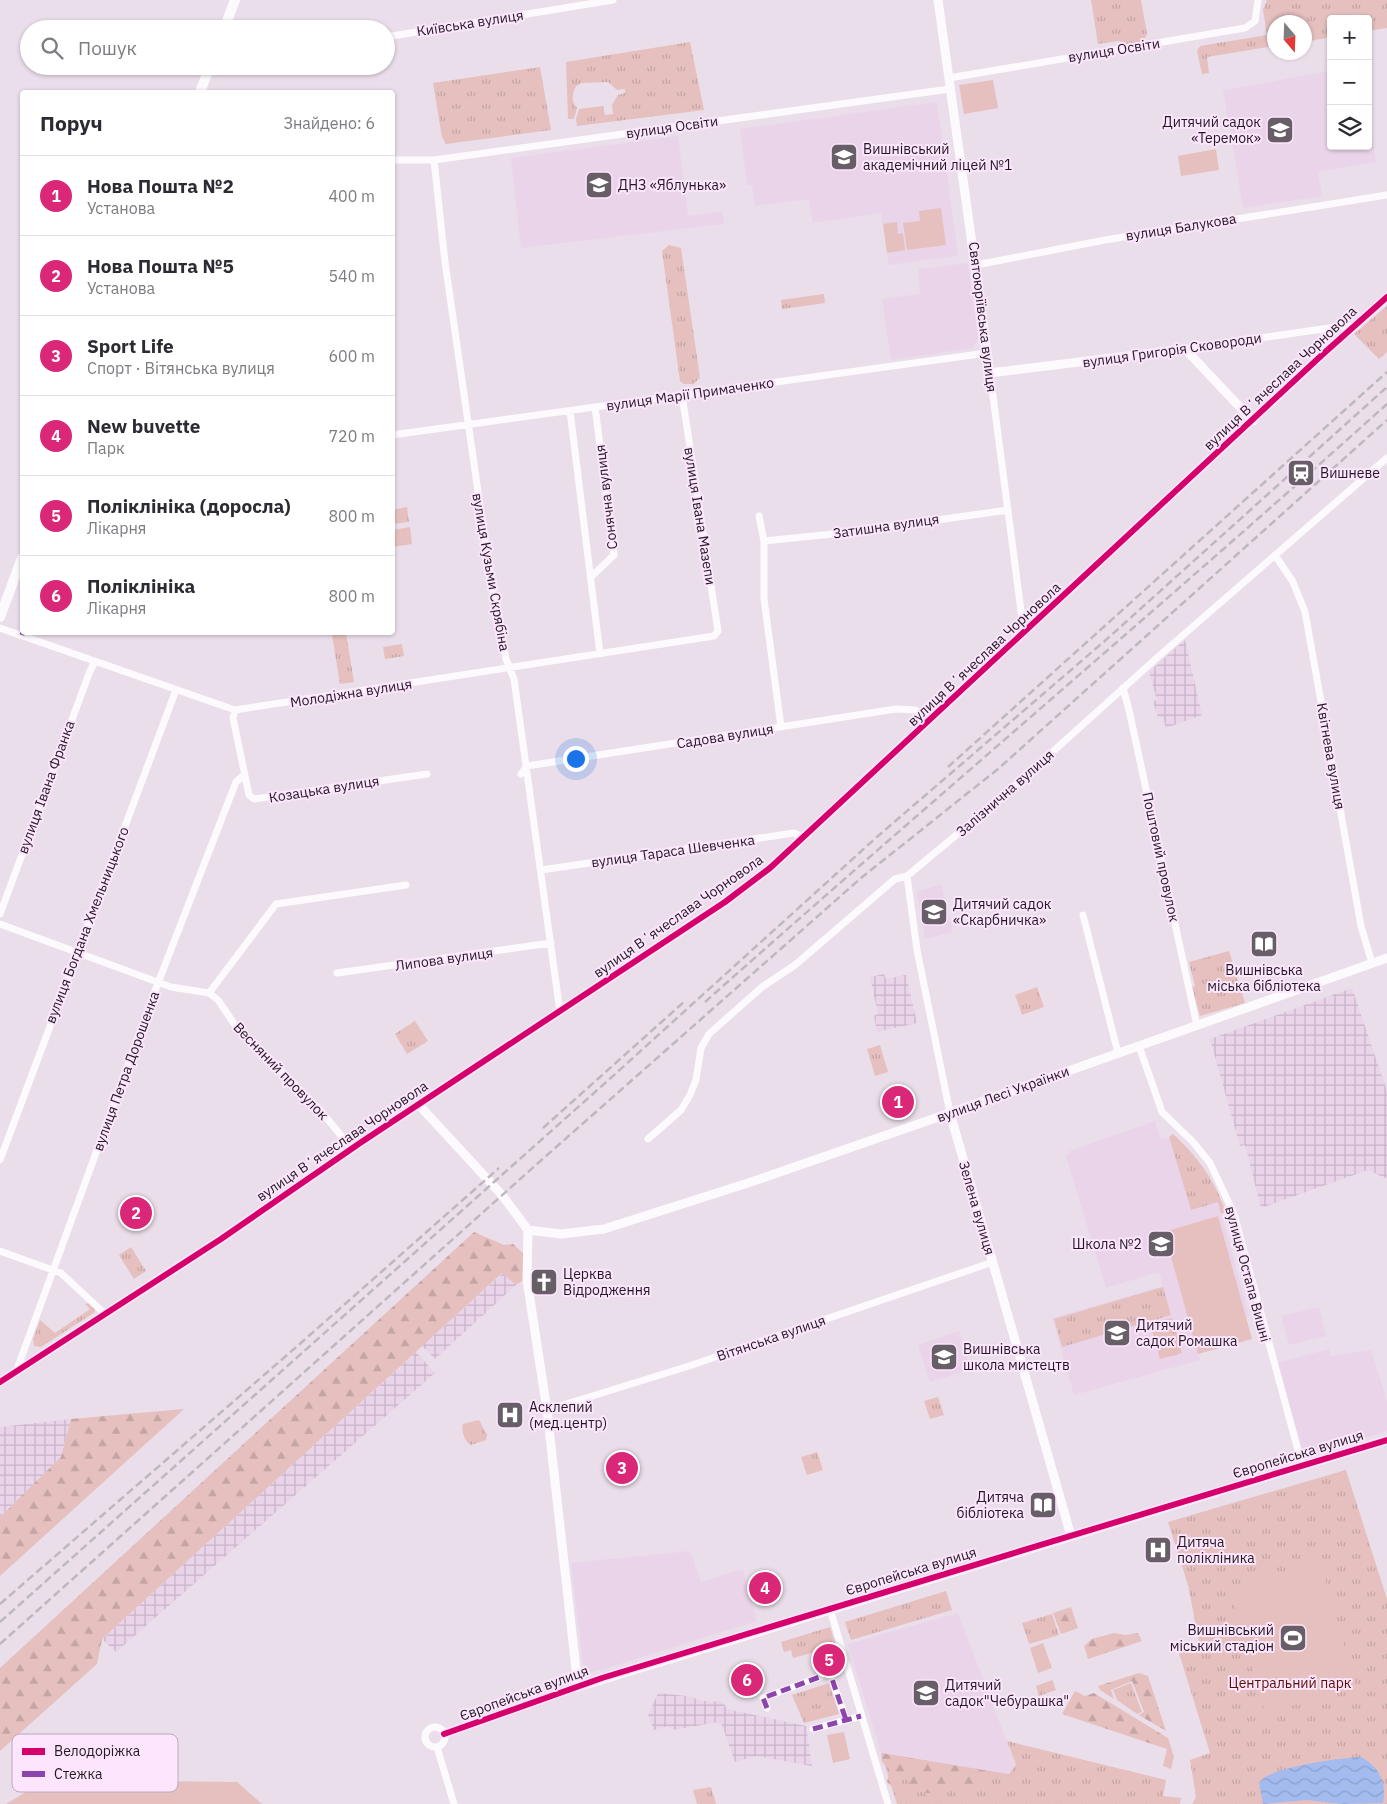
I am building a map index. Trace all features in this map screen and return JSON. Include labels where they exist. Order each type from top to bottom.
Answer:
[{"type":"main road","points":[[228,20],[236,0]]},
{"type":"main road","points":[[201,90],[207,75]]},
{"type":"main road","points":[[0,617],[20,563]]},
{"type":"street","name":"Київська вулиця","points":[[395,35],[613,0]]},
{"type":"street","name":"Святоюріївська вулиця","points":[[938,0],[976,265],[1024,634]]},
{"type":"street","name":"вулиця Освіти","points":[[949,78],[1245,28],[1255,22],[1257,1]]},
{"type":"street","name":"вулиця Освіти","points":[[395,160],[434,160],[950,89]]},
{"type":"street","name":"вулиця Кузьми Скрябіна","points":[[434,160],[445,262],[491,582],[509,669],[514,679],[560,1012]]},
{"type":"street","name":"вулиця Балукова","points":[[976,265],[1106,240],[1387,195]]},
{"type":"street","name":"вулиця Вʼячеслава Чорновола","points":[[0,1382],[221,1239],[418,1104],[725,902],[770,868],[1024,634],[1352,327],[1387,297]]},
{"type":"street","name":"вулиця Григорія Сковороди","points":[[990,373],[1185,349],[1343,326],[1352,327]]},
{"type":"street","points":[[1185,349],[1253,421]]},
{"type":"street","name":"вулиця Марії Примаченко","points":[[395,435],[987,353]]},
{"type":"street","name":"вулиця Івана Мазепи","points":[[682,395],[718,631],[714,636]]},
{"type":"street","name":"Сонячна вулиця","points":[[591,577],[614,555],[595,407]]},
{"type":"street","name":"Сонячна вулиця","points":[[570,411],[600,654]]},
{"type":"street","name":"Залізнична вулиця","points":[[648,1139],[681,1110],[690,1095],[696,1080],[701,1048],[709,1034],[762,987],[795,965],[895,879],[907,876],[1008,792],[1123,688],[1387,458]]},
{"type":"street","name":"Затишна вулиця","points":[[764,541],[852,532],[1008,510]]},
{"type":"street","points":[[758,516],[764,541],[764,599],[782,727]]},
{"type":"street","name":"Квітнева вулиця","points":[[1275,555],[1293,582],[1305,612],[1360,926],[1372,963]]},
{"type":"street","name":"Молодіжна вулиця","points":[[0,628],[20,633]]},
{"type":"street","name":"Молодіжна вулиця","points":[[26,635],[95,662],[235,710],[714,636]]},
{"type":"street","name":"вулиця Івана Франка","points":[[0,914],[95,662]]},
{"type":"street","name":"Поштовий провулок","points":[[1123,688],[1197,1026]]},
{"type":"street","name":"вулиця Богдана Хмельницького","points":[[0,1160],[176,690]]},
{"type":"street","name":"Садова вулиця","points":[[527,766],[896,709],[916,710],[930,720]]},
{"type":"street","name":"Козацька вулиця","points":[[235,710],[234,718],[249,795],[260,799],[427,774]]},
{"type":"street","points":[[521,774],[527,766]]},
{"type":"street","name":"вулиця Петра Дорошенка","points":[[16,1372],[158,983],[236,782],[244,775]]},
{"type":"street","name":"вулиця Тараса Шевченка","points":[[541,870],[794,833],[804,838]]},
{"type":"street","name":"Зелена вулиця","points":[[907,876],[917,950],[950,1113],[1071,1536]]},
{"type":"street","points":[[0,924],[77,951],[158,983],[209,994],[276,904],[406,885]]},
{"type":"street","points":[[1083,915],[1118,1054]]},
{"type":"street","name":"Липова вулиця","points":[[337,973],[551,943]]},
{"type":"street","name":"вулиця Лесі Українки","points":[[528,1230],[561,1234],[604,1229],[748,1183],[1387,958]]},
{"type":"street","name":"Весняний провулок","points":[[209,994],[218,1000],[236,1025],[321,1111],[352,1149]]},
{"type":"street","name":"вулиця Остапа Вишні","points":[[1139,1046],[1162,1112],[1194,1142],[1210,1163],[1234,1214],[1302,1465]]},
{"type":"street","points":[[418,1104],[508,1202],[528,1230],[527,1280],[547,1410],[578,1687]]},
{"type":"street","points":[[0,1251],[61,1273],[105,1314]]},
{"type":"street","name":"Вітянська вулиця","points":[[547,1410],[691,1366],[993,1262]]},
{"type":"street","name":"Європейська вулиця","points":[[437,1747],[431,1746],[426,1742],[427,1732],[435,1728],[441,1729],[444,1734],[578,1687],[1387,1440]]},
{"type":"street","points":[[830,1609],[888,1804]]},
{"type":"street","points":[[766,1708],[763,1698],[830,1674],[846,1720]]},
{"type":"street","points":[[813,1729],[862,1716]]},
{"type":"street","points":[[444,1734],[444,1741],[437,1747],[454,1804]]},
{"type":"shaded area","name":"Дитячий садок «Теремок»","points":[[1327,72],[1327,150],[1372,150],[1372,138],[1376,162],[1318,172],[1322,196],[1243,208],[1223,90]]},
{"type":"shaded area","name":"Вишнівський академічний ліцей №1","points":[[937,102],[958,256],[889,265],[881,213],[813,223],[809,199],[755,206],[752,185],[747,185],[740,129]]},
{"type":"shaded area","name":"ДНЗ «Яблунька»","points":[[678,136],[688,216],[722,211],[724,224],[521,248],[511,158]]},
{"type":"shaded area","points":[[968,263],[978,339],[972,348],[891,360],[882,299],[920,294],[918,269]]},
{"type":"shaded area","points":[[1185,640],[1202,715],[1166,728],[1163,717],[1158,718],[1153,701],[1157,700],[1149,672]]},
{"type":"shaded area","name":"Дитячий садок «Скарбничка»","points":[[941,884],[953,932],[925,939],[917,892]]},
{"type":"shaded area","points":[[884,974],[886,979],[906,975],[917,1023],[877,1032],[874,1016],[878,1014],[870,977]]},
{"type":"shaded area","points":[[1352,988],[1387,1091],[1387,1179],[1368,1170],[1261,1208],[1245,1145],[1240,1146],[1210,1039]]},
{"type":"shaded area","name":"Школа №2","points":[[1155,1121],[1161,1139],[1169,1137],[1191,1210],[1218,1202],[1249,1316],[1193,1332],[1200,1360],[1074,1395],[1052,1318],[1163,1286],[1159,1272],[1106,1288],[1066,1156],[1070,1151]]},
{"type":"shaded area","points":[[503,1273],[516,1285],[435,1359],[422,1346]]},
{"type":"shaded area","points":[[1319,1307],[1326,1336],[1289,1345],[1281,1316]]},
{"type":"shaded area","name":"Вишнівська школа мистецтв","points":[[959,1331],[971,1369],[930,1382],[918,1345]]},
{"type":"shaded area","points":[[1329,1349],[1330,1356],[1371,1350],[1387,1401],[1387,1431],[1310,1455],[1303,1453],[1277,1363]]},
{"type":"shaded area","points":[[416,1352],[435,1373],[116,1652],[102,1639]]},
{"type":"shaded area","points":[[71,1419],[61,1457],[0,1517],[0,1427]]},
{"type":"shaded area","points":[[690,1551],[701,1582],[743,1569],[757,1621],[594,1672],[588,1671],[583,1664],[571,1563]]},
{"type":"shaded area","name":"Дитячий садок\"Чебурашка\"","points":[[958,1613],[1016,1766],[1009,1774],[881,1753],[848,1644]]},
{"type":"shaded area","points":[[658,1693],[686,1696],[709,1702],[722,1701],[727,1709],[806,1726],[812,1766],[756,1756],[735,1762],[722,1725],[718,1722],[673,1730],[668,1726],[654,1730],[648,1715]]},
{"type":"green space","points":[[1091,0],[1141,0],[1147,34],[1143,41],[1126,45],[1119,41],[1098,44]]},
{"type":"green space","points":[[1267,0],[1387,0],[1387,28],[1372,30],[1372,15],[1327,15],[1327,38],[1312,41],[1312,15],[1267,15],[1267,35],[1263,10]]},
{"type":"green space","points":[[1267,35],[1267,47],[1207,57],[1209,73],[1202,74],[1197,51],[1200,46]]},
{"type":"green space","points":[[690,42],[704,110],[577,126],[576,119],[579,109],[603,106],[605,115],[613,114],[612,105],[618,95],[625,93],[625,89],[617,90],[608,82],[582,83],[576,86],[573,95],[577,108],[574,119],[568,119],[566,62]]},
{"type":"green space","points":[[540,67],[551,130],[446,144],[442,137],[433,83]]},
{"type":"green space","points":[[993,80],[998,108],[964,114],[959,85]]},
{"type":"green space","points":[[1216,149],[1219,170],[1181,176],[1178,156]]},
{"type":"green space","points":[[941,208],[946,245],[907,250],[903,223],[920,221],[919,211]]},
{"type":"green space","points":[[897,222],[898,234],[903,233],[905,250],[887,253],[883,224]]},
{"type":"green space","points":[[669,245],[681,248],[700,378],[693,384],[684,384],[680,381],[662,251]]},
{"type":"green space","points":[[824,294],[825,303],[782,309],[781,300]]},
{"type":"green space","points":[[1387,306],[1387,352],[1379,359],[1354,334]]},
{"type":"green space","points":[[407,507],[409,522],[395,524],[395,510]]},
{"type":"green space","points":[[410,527],[412,544],[395,547],[395,530]]},
{"type":"green space","points":[[332,635],[346,635],[354,682],[340,684]]},
{"type":"green space","points":[[402,644],[404,656],[385,659],[383,647]]},
{"type":"green space","points":[[1229,951],[1245,1003],[1200,1016],[1192,987],[1195,986],[1189,962]]},
{"type":"green space","points":[[1037,987],[1044,1007],[1022,1015],[1015,995]]},
{"type":"green space","points":[[415,1021],[428,1041],[407,1054],[395,1034]]},
{"type":"green space","points":[[880,1045],[888,1072],[875,1076],[867,1049]]},
{"type":"green space","points":[[1173,1134],[1205,1170],[1226,1212],[1221,1214],[1218,1202],[1191,1210],[1169,1137]]},
{"type":"green space","points":[[1218,1216],[1252,1339],[1198,1354],[1164,1232]]},
{"type":"green space","points":[[474,1232],[504,1245],[513,1244],[523,1253],[525,1279],[516,1285],[502,1273],[102,1639],[97,1664],[19,1734],[12,1734],[12,1740],[0,1751],[0,1668]]},
{"type":"green space","points":[[131,1247],[146,1271],[134,1279],[119,1255]]},
{"type":"green space","points":[[1163,1287],[1171,1315],[1062,1347],[1054,1319]]},
{"type":"green space","points":[[89,1303],[95,1309],[95,1312],[41,1347],[34,1346],[33,1339],[40,1320],[55,1333],[90,1309],[85,1304]]},
{"type":"green space","points":[[1172,1318],[1182,1353],[1160,1359],[1150,1324]]},
{"type":"green space","points":[[938,1397],[944,1415],[930,1419],[924,1401]]},
{"type":"green space","points":[[184,1409],[0,1576],[0,1517],[61,1457],[71,1419]]},
{"type":"green space","points":[[479,1420],[487,1435],[486,1440],[471,1445],[464,1436],[463,1424]]},
{"type":"green space","points":[[817,1452],[823,1470],[807,1475],[801,1457]]},
{"type":"green space","name":"Центральний парк","points":[[1346,1470],[1387,1599],[1387,1804],[1192,1804],[1196,1797],[1190,1760],[1210,1753],[1179,1653],[1200,1647],[1188,1585],[1168,1522]]},
{"type":"green space","name":"Вишнівський міський стадіон","points":[[1321,1563],[1356,1688],[1265,1713],[1230,1589]]},
{"type":"green space","points":[[766,1575],[778,1584],[774,1598],[761,1603],[752,1593],[754,1579]]},
{"type":"green space","points":[[946,1591],[952,1610],[851,1640],[845,1622]]},
{"type":"green space","points":[[1071,1607],[1078,1628],[1061,1634],[1053,1613]]},
{"type":"green space","points":[[1052,1614],[1059,1635],[1029,1644],[1022,1623]]},
{"type":"green space","points":[[830,1627],[837,1650],[820,1656],[818,1651],[793,1658],[791,1650],[784,1652],[781,1642]]},
{"type":"green space","points":[[1114,1633],[1126,1635],[1138,1633],[1142,1641],[1088,1659],[1084,1646],[1092,1639]]},
{"type":"green space","points":[[1043,1643],[1052,1668],[1038,1673],[1030,1648]]},
{"type":"green space","points":[[1139,1673],[1148,1676],[1166,1731],[1139,1715],[1144,1712],[1132,1681],[1111,1690],[1114,1699],[1100,1690],[1098,1686]]},
{"type":"green space","points":[[1052,1680],[1056,1690],[1039,1696],[1036,1686]]},
{"type":"green space","points":[[829,1683],[839,1714],[804,1723],[792,1695]]},
{"type":"green space","points":[[1131,1683],[1142,1712],[1137,1714],[1117,1700],[1113,1690]]},
{"type":"green space","points":[[1075,1691],[1085,1696],[1094,1693],[1168,1738],[1174,1757],[1171,1769],[1163,1766],[1167,1749],[1062,1714]]},
{"type":"green space","points":[[844,1732],[850,1759],[833,1763],[827,1735]]},
{"type":"green space","points":[[1007,1741],[1166,1780],[1163,1796],[1181,1798],[1180,1804],[897,1804],[881,1753],[1009,1774],[1016,1765]]},
{"type":"green space","points":[[881,1753],[998,1773],[999,1776],[976,1784],[970,1789],[964,1789],[959,1781],[953,1779],[946,1783],[951,1789],[937,1794],[920,1792],[900,1774],[899,1785],[894,1788],[887,1782],[890,1769],[882,1762]]},
{"type":"green space","points":[[178,1781],[237,1782],[262,1804],[6,1804],[26,1792],[178,1792]]},
{"type":"green space","points":[[711,1787],[716,1804],[697,1804],[693,1790]]},
{"type":"water","points":[[1361,1757],[1373,1765],[1383,1782],[1383,1803],[1342,1804],[1307,1800],[1263,1804],[1259,1783],[1265,1777],[1306,1764]]},
{"type":"railway","points":[[948,767],[1387,372]]},
{"type":"railway","points":[[0,1622],[613,1076],[878,836],[1107,639],[1387,387]]},
{"type":"railway","points":[[705,1002],[1387,404]]},
{"type":"railway","points":[[0,1644],[537,1164],[861,878],[998,769],[1387,420]]},
{"type":"railway","points":[[543,1128],[685,1001]]},
{"type":"railway","points":[[0,1604],[499,1168]]},
{"type":"marked path","points":[[767,1708],[763,1698],[830,1673],[846,1720]]},
{"type":"marked path","points":[[813,1729],[861,1716]]},
{"type":"cycle path","points":[[0,1382],[221,1239],[360,1143],[725,902],[770,868],[1323,354],[1387,297]]},
{"type":"cycle path","points":[[444,1734],[602,1678],[1387,1440]]},
{"type":"place","name":"Дитячий садок «Теремок»","points":[[1280,130]]},
{"type":"place","name":"Вишнівський академічний ліцей №1","points":[[844,157]]},
{"type":"place","name":"ДНЗ «Яблунька»","points":[[599,185]]},
{"type":"place","name":"Вишневе","points":[[1301,473]]},
{"type":"place","name":"Дитячий садок «Скарбничка»","points":[[934,912]]},
{"type":"place","name":"Вишнівська міська бібліотека","points":[[1264,944]]},
{"type":"place","name":"Нова Пошта №2","points":[[898,1102]]},
{"type":"place","name":"Нова Пошта №5","points":[[136,1213]]},
{"type":"place","name":"Школа №2","points":[[1161,1244]]},
{"type":"place","name":"Церква Відродження","points":[[544,1282]]},
{"type":"place","name":"Дитячий садок Ромашка","points":[[1117,1333]]},
{"type":"place","name":"Вишнівська школа мистецтв","points":[[944,1357]]},
{"type":"place","name":"Асклепий (мед.центр)","points":[[510,1415]]},
{"type":"place","name":"Sport Life","points":[[622,1468]]},
{"type":"place","name":"Дитяча бібліотека","points":[[1043,1505]]},
{"type":"place","name":"Дитяча полікліника","points":[[1158,1550]]},
{"type":"place","name":"New buvette","points":[[765,1588]]},
{"type":"place","name":"Вишнівський міський стадіон","points":[[1293,1638]]},
{"type":"place","name":"Поліклініка (доросла)","points":[[829,1660]]},
{"type":"place","name":"Поліклініка","points":[[747,1680]]},
{"type":"place","name":"Дитячий садок\"Чебурашка\"","points":[[926,1693]]}]
